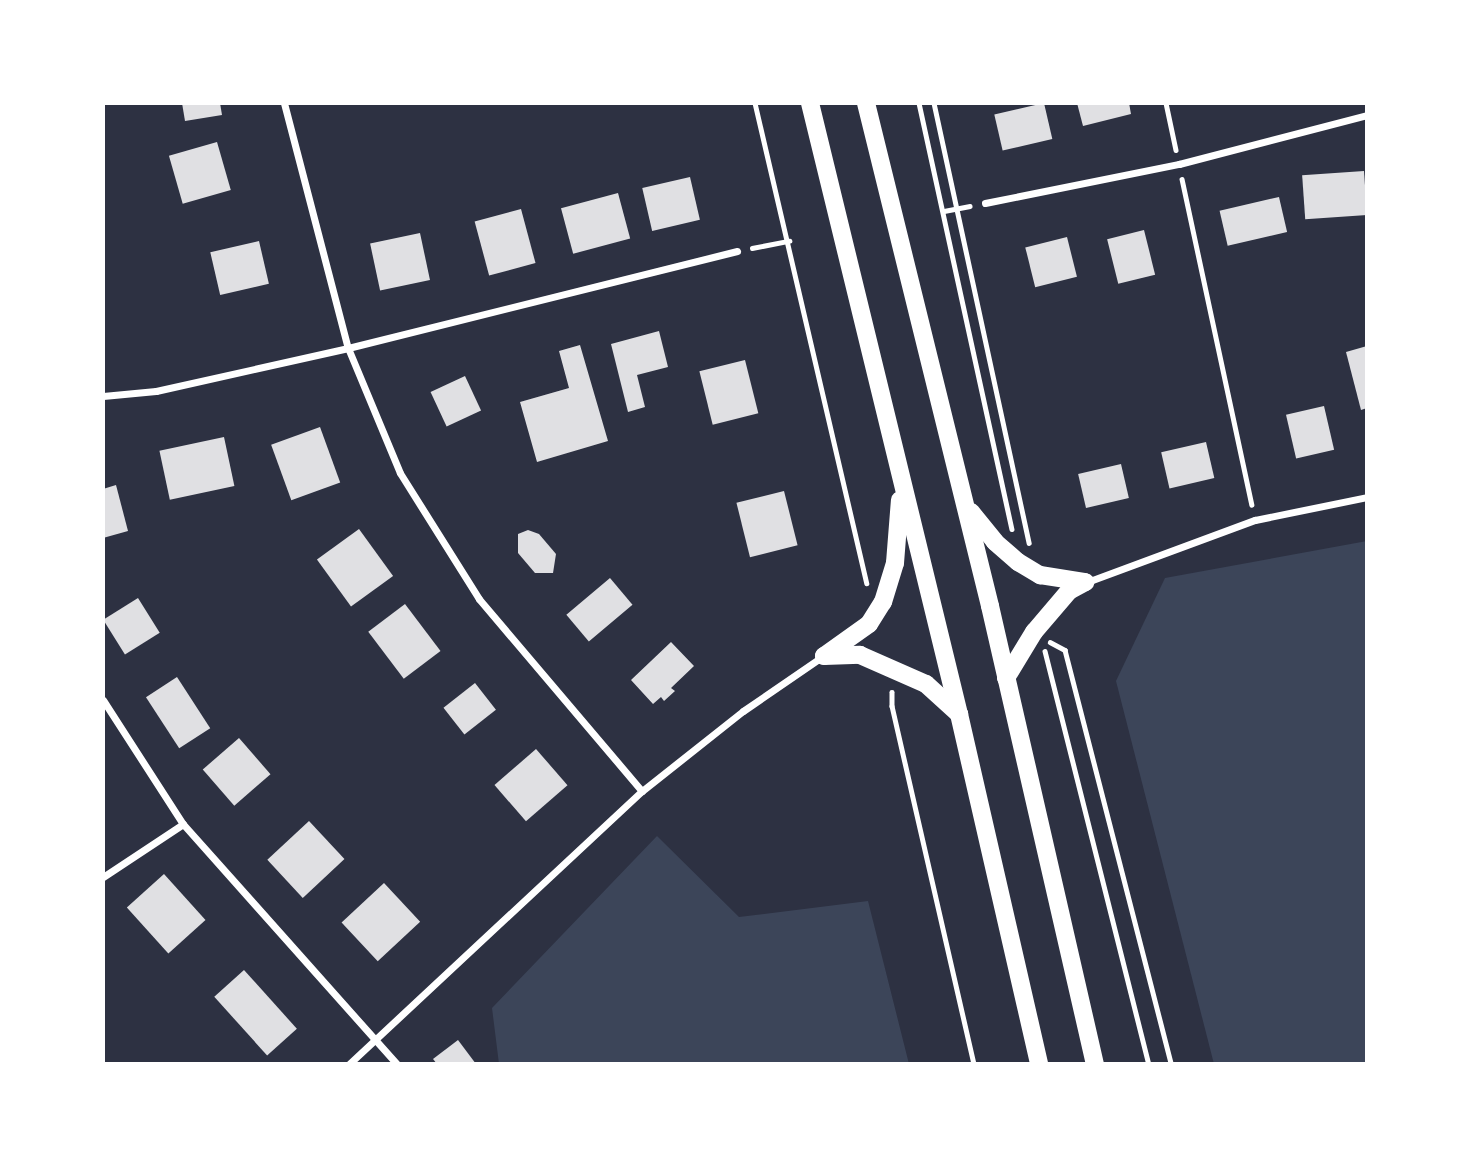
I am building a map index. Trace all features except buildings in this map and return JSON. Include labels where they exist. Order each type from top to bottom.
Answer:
[{"type":"main road","points":[[810,103],[959,714],[1039,1064]]},
{"type":"main road","points":[[866,103],[967,507],[1095,1064]]},
{"type":"main road","points":[[824,656],[869,624],[883,602],[895,562],[901,484]]},
{"type":"main road","points":[[967,507],[995,542],[1018,562],[1040,575],[1085,582]]},
{"type":"main road","points":[[1006,678],[1034,632],[1069,591],[1085,582]]},
{"type":"main road","points":[[824,656],[860,655],[926,684],[959,714]]},
{"type":"street","points":[[284,103],[348,348],[400,473],[479,599],[642,791]]},
{"type":"street","points":[[985,203],[1178,164],[1367,115]]},
{"type":"street","points":[[103,396],[156,391],[348,348],[737,251]]},
{"type":"street","points":[[1085,582],[1255,520],[1367,497]]},
{"type":"street","points":[[349,1064],[642,791],[743,711],[824,656]]},
{"type":"street","points":[[103,700],[183,824],[397,1064]]},
{"type":"street","points":[[103,877],[183,824]]},
{"type":"path","points":[[755,103],[789,241],[841,480],[871,592]]},
{"type":"path","points":[[919,103],[1006,499]]},
{"type":"path","points":[[934,103],[1030,542],[1018,562]]},
{"type":"path","points":[[1167,103],[1255,520]]},
{"type":"path","points":[[944,211],[985,203]]},
{"type":"path","points":[[737,251],[789,241]]},
{"type":"path","points":[[1034,632],[1065,650],[1171,1064]]},
{"type":"path","points":[[1047,654],[1149,1064]]},
{"type":"path","points":[[892,694],[974,1064]]},
{"type":"shaded area","points":[[1367,541],[1367,1064],[1214,1064],[1116,681],[1165,578]]},
{"type":"shaded area","points":[[657,836],[739,917],[868,901],[909,1064],[499,1064],[492,1008]]}]
